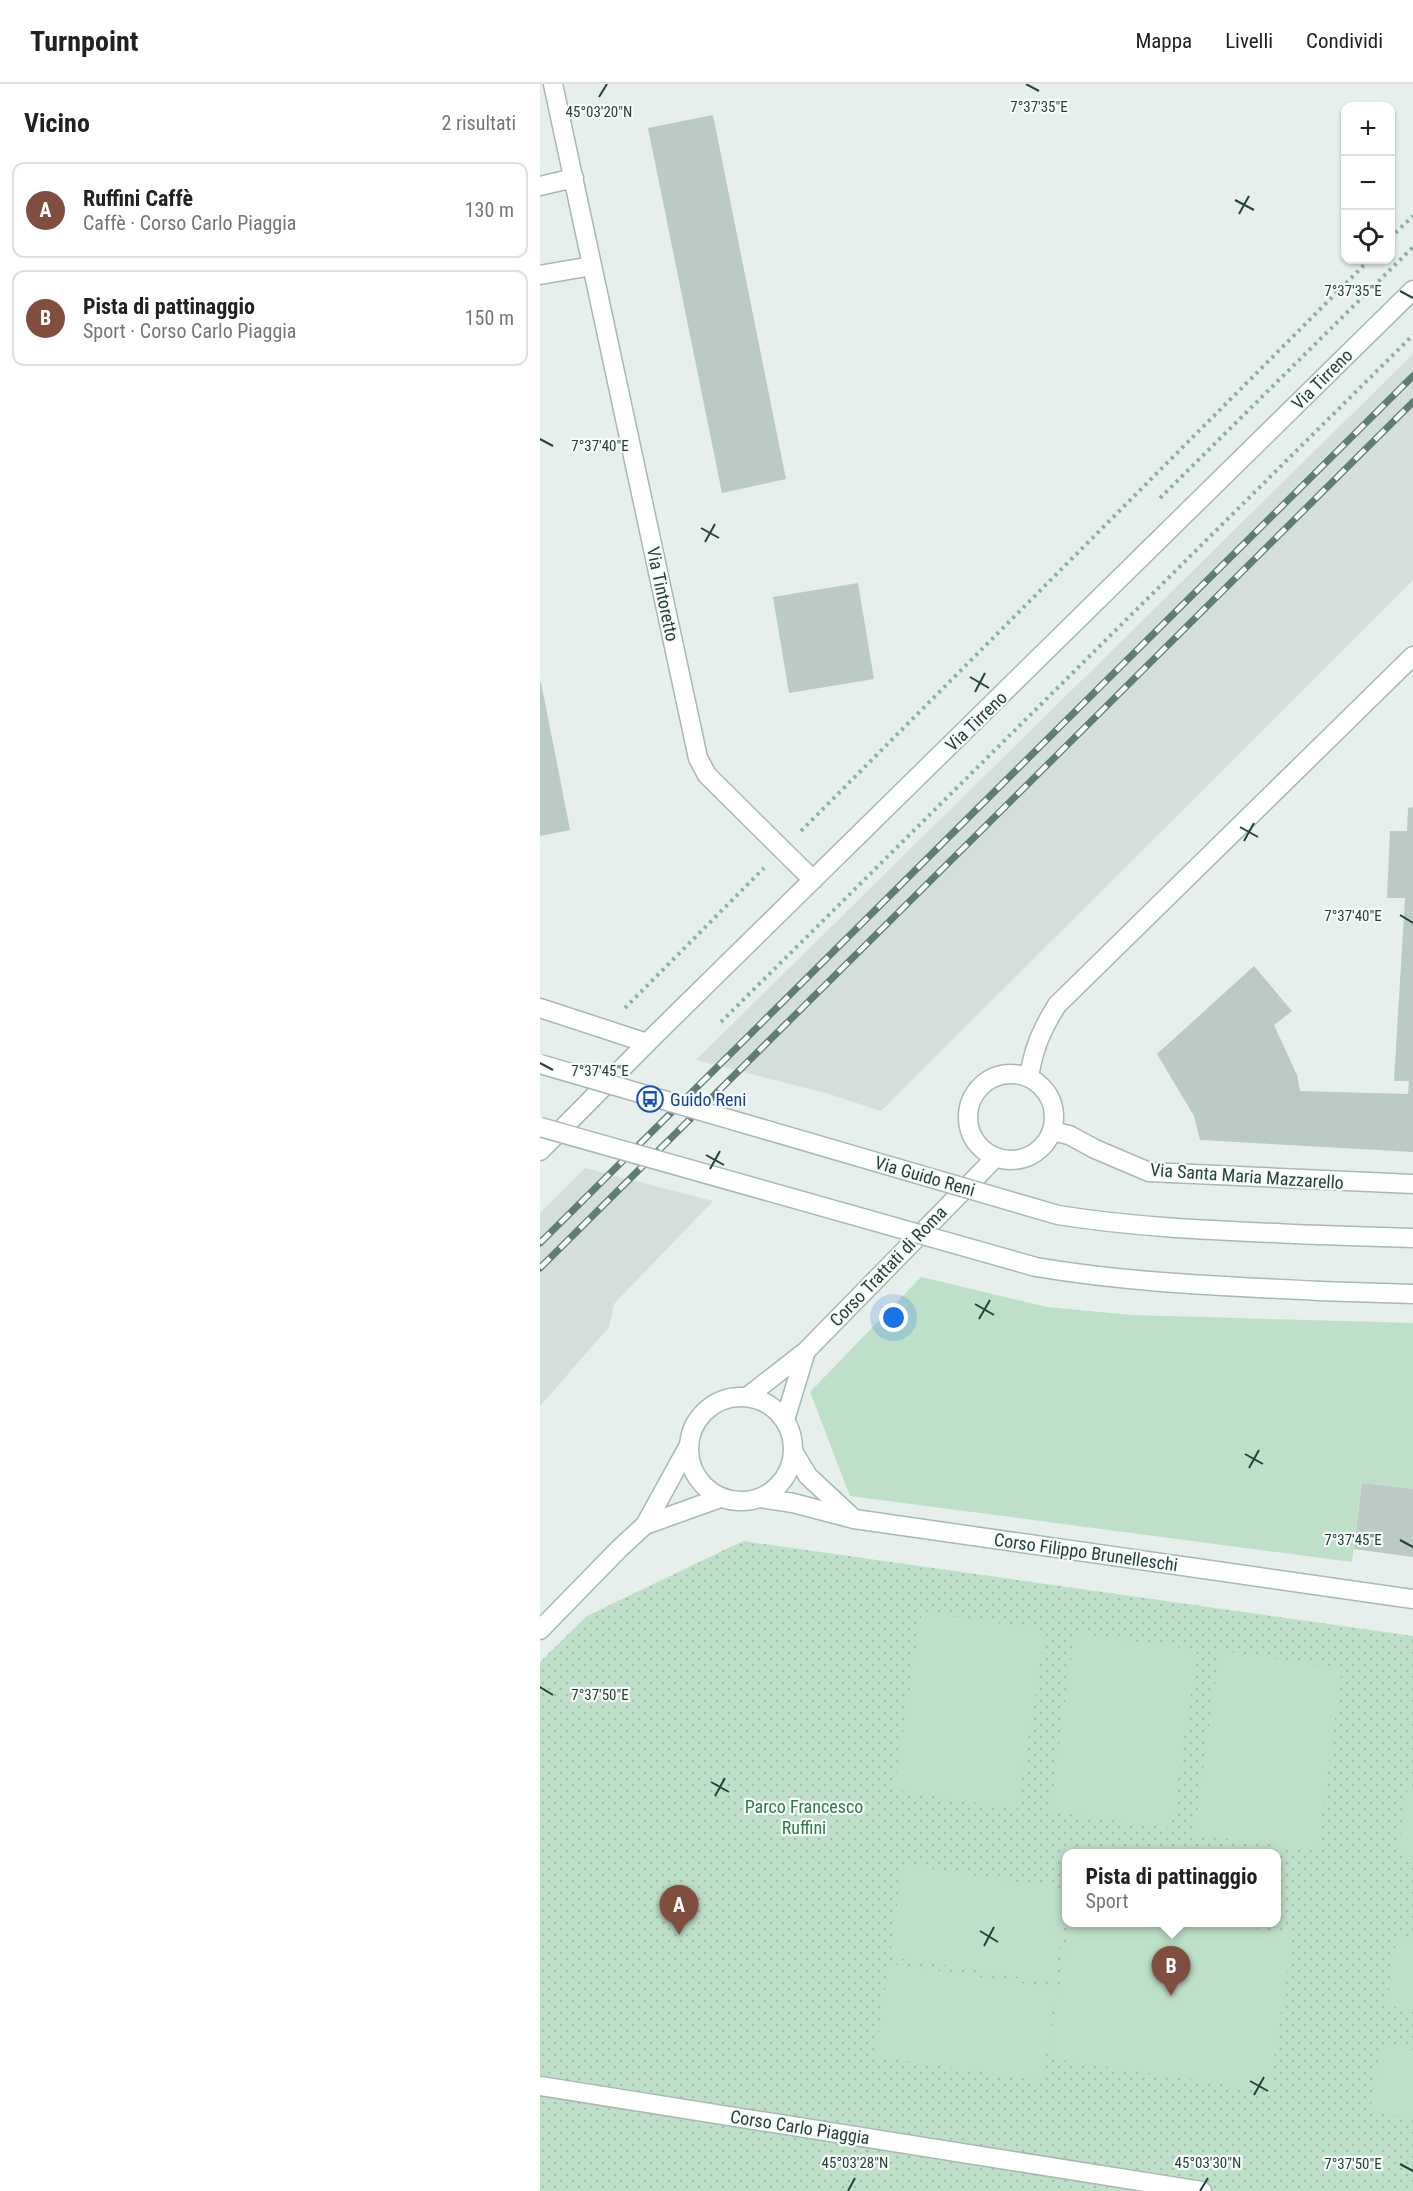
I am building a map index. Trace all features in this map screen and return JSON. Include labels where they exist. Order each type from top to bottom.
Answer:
[{"type":"street","name":"Via Tintoretto","points":[[553,84],[698,758],[707,775],[813,880]]},
{"type":"street","points":[[540,186],[574,178]]},
{"type":"street","points":[[540,274],[592,266]]},
{"type":"street","name":"Via Tirreno","points":[[540,1151],[1413,290]]},
{"type":"street","points":[[1029,1078],[1042,1029],[1057,1005],[1413,656]]},
{"type":"street","points":[[540,1008],[647,1043]]},
{"type":"street","name":"Via Guido Reni","points":[[540,1064],[1058,1215],[1160,1227],[1413,1238]]},
{"type":"street","points":[[1015,1074],[1029,1078],[1042,1086],[1049,1096],[1053,1107],[1052,1131],[1042,1148],[1027,1157],[1011,1160],[996,1157],[981,1148],[974,1138],[969,1126],[968,1114],[971,1101],[977,1090],[997,1076],[1015,1074]]},
{"type":"street","points":[[540,1127],[1036,1267],[1089,1277],[1164,1283],[1413,1294]]},
{"type":"street","name":"Via Santa Maria Mazzarello","points":[[1052,1131],[1070,1135],[1095,1149],[1149,1172],[1413,1184]]},
{"type":"street","name":"Corso Trattati di Roma","points":[[747,1397],[806,1351],[996,1157]]},
{"type":"street","name":"Corso Trattati di Roma","points":[[785,1420],[806,1351]]},
{"type":"street","points":[[747,1397],[762,1401],[776,1409],[785,1420],[792,1436],[794,1453],[789,1470],[781,1484],[752,1502],[736,1502],[720,1498],[707,1490],[697,1479],[691,1467],[689,1445],[691,1432],[699,1417],[712,1405],[728,1398],[747,1397]]},
{"type":"street","points":[[540,1630],[645,1525],[689,1445]]},
{"type":"street","points":[[794,1453],[808,1476],[854,1519]]},
{"type":"street","points":[[645,1525],[720,1498]]},
{"type":"street","name":"Corso Filippo Brunelleschi","points":[[760,1498],[793,1503],[854,1519],[1413,1599]]},
{"type":"street","name":"Corso Carlo Piaggia","points":[[540,2086],[1202,2191]]},
{"type":"path","points":[[1395,233],[1413,216]]},
{"type":"path","points":[[603,1030],[1365,264]]},
{"type":"path","points":[[721,1022],[1413,335]]},
{"type":"shaded area","points":[[1413,354],[1413,580],[881,1111],[826,1093],[696,1060]]},
{"type":"shaded area","points":[[585,1168],[713,1201],[614,1304],[609,1327],[540,1406],[540,1213]]},
{"type":"green space","points":[[921,1277],[1047,1307],[1132,1315],[1413,1323],[1413,1489],[1362,1483],[1352,1562],[850,1496],[810,1392]]},
{"type":"green space","name":"Parco Francesco Ruffini","points":[[743,1541],[1413,1636],[1413,2191],[540,2191],[540,1662],[587,1616]]},
{"type":"green space","points":[[922,1611],[1045,1631],[1017,1809],[894,1790]]},
{"type":"green space","points":[[1075,1633],[1197,1650],[1171,1828],[1050,1811]]},
{"type":"green space","points":[[1220,1651],[1342,1668],[1317,1851],[1194,1834]]},
{"type":"green space","points":[[1408,1787],[1413,1788],[1413,1857],[1397,1855]]},
{"type":"green space","points":[[903,1865],[1062,1888],[1062,1927],[1054,1982],[890,1957]]},
{"type":"green space","points":[[1068,1927],[1245,1927],[1293,1934],[1269,2091],[1048,2058]]},
{"type":"green space","points":[[1397,1937],[1413,1940],[1413,2009],[1387,2006]]},
{"type":"green space","points":[[889,1964],[1056,1988],[1042,2081],[875,2056]]},
{"type":"green space","points":[[1381,2044],[1413,2049],[1413,2118],[1370,2112]]},
{"type":"building","points":[[713,115],[786,479],[722,493],[648,128]]},
{"type":"building","points":[[858,583],[874,679],[789,693],[773,597]]},
{"type":"building","points":[[540,683],[570,830],[540,836]]},
{"type":"building","points":[[1413,807],[1413,1152],[1200,1140],[1194,1116],[1157,1054],[1254,966],[1292,1011],[1274,1025],[1297,1075],[1300,1091],[1408,1094],[1409,1081],[1394,1081],[1405,898],[1387,898],[1390,831],[1407,831],[1408,808]]},
{"type":"building","points":[[1362,1483],[1413,1489],[1413,1557],[1354,1549]]},
{"type":"railway","points":[[540,1243],[1413,376]]},
{"type":"railway","points":[[540,1268],[1413,402]]},
{"type":"place","name":"Guido Reni","points":[[650,1099]]},
{"type":"place","name":"Ruffini Caffè","points":[[679,1935]]},
{"type":"place","name":"Pista di pattinaggio","points":[[1171,1996]]}]
